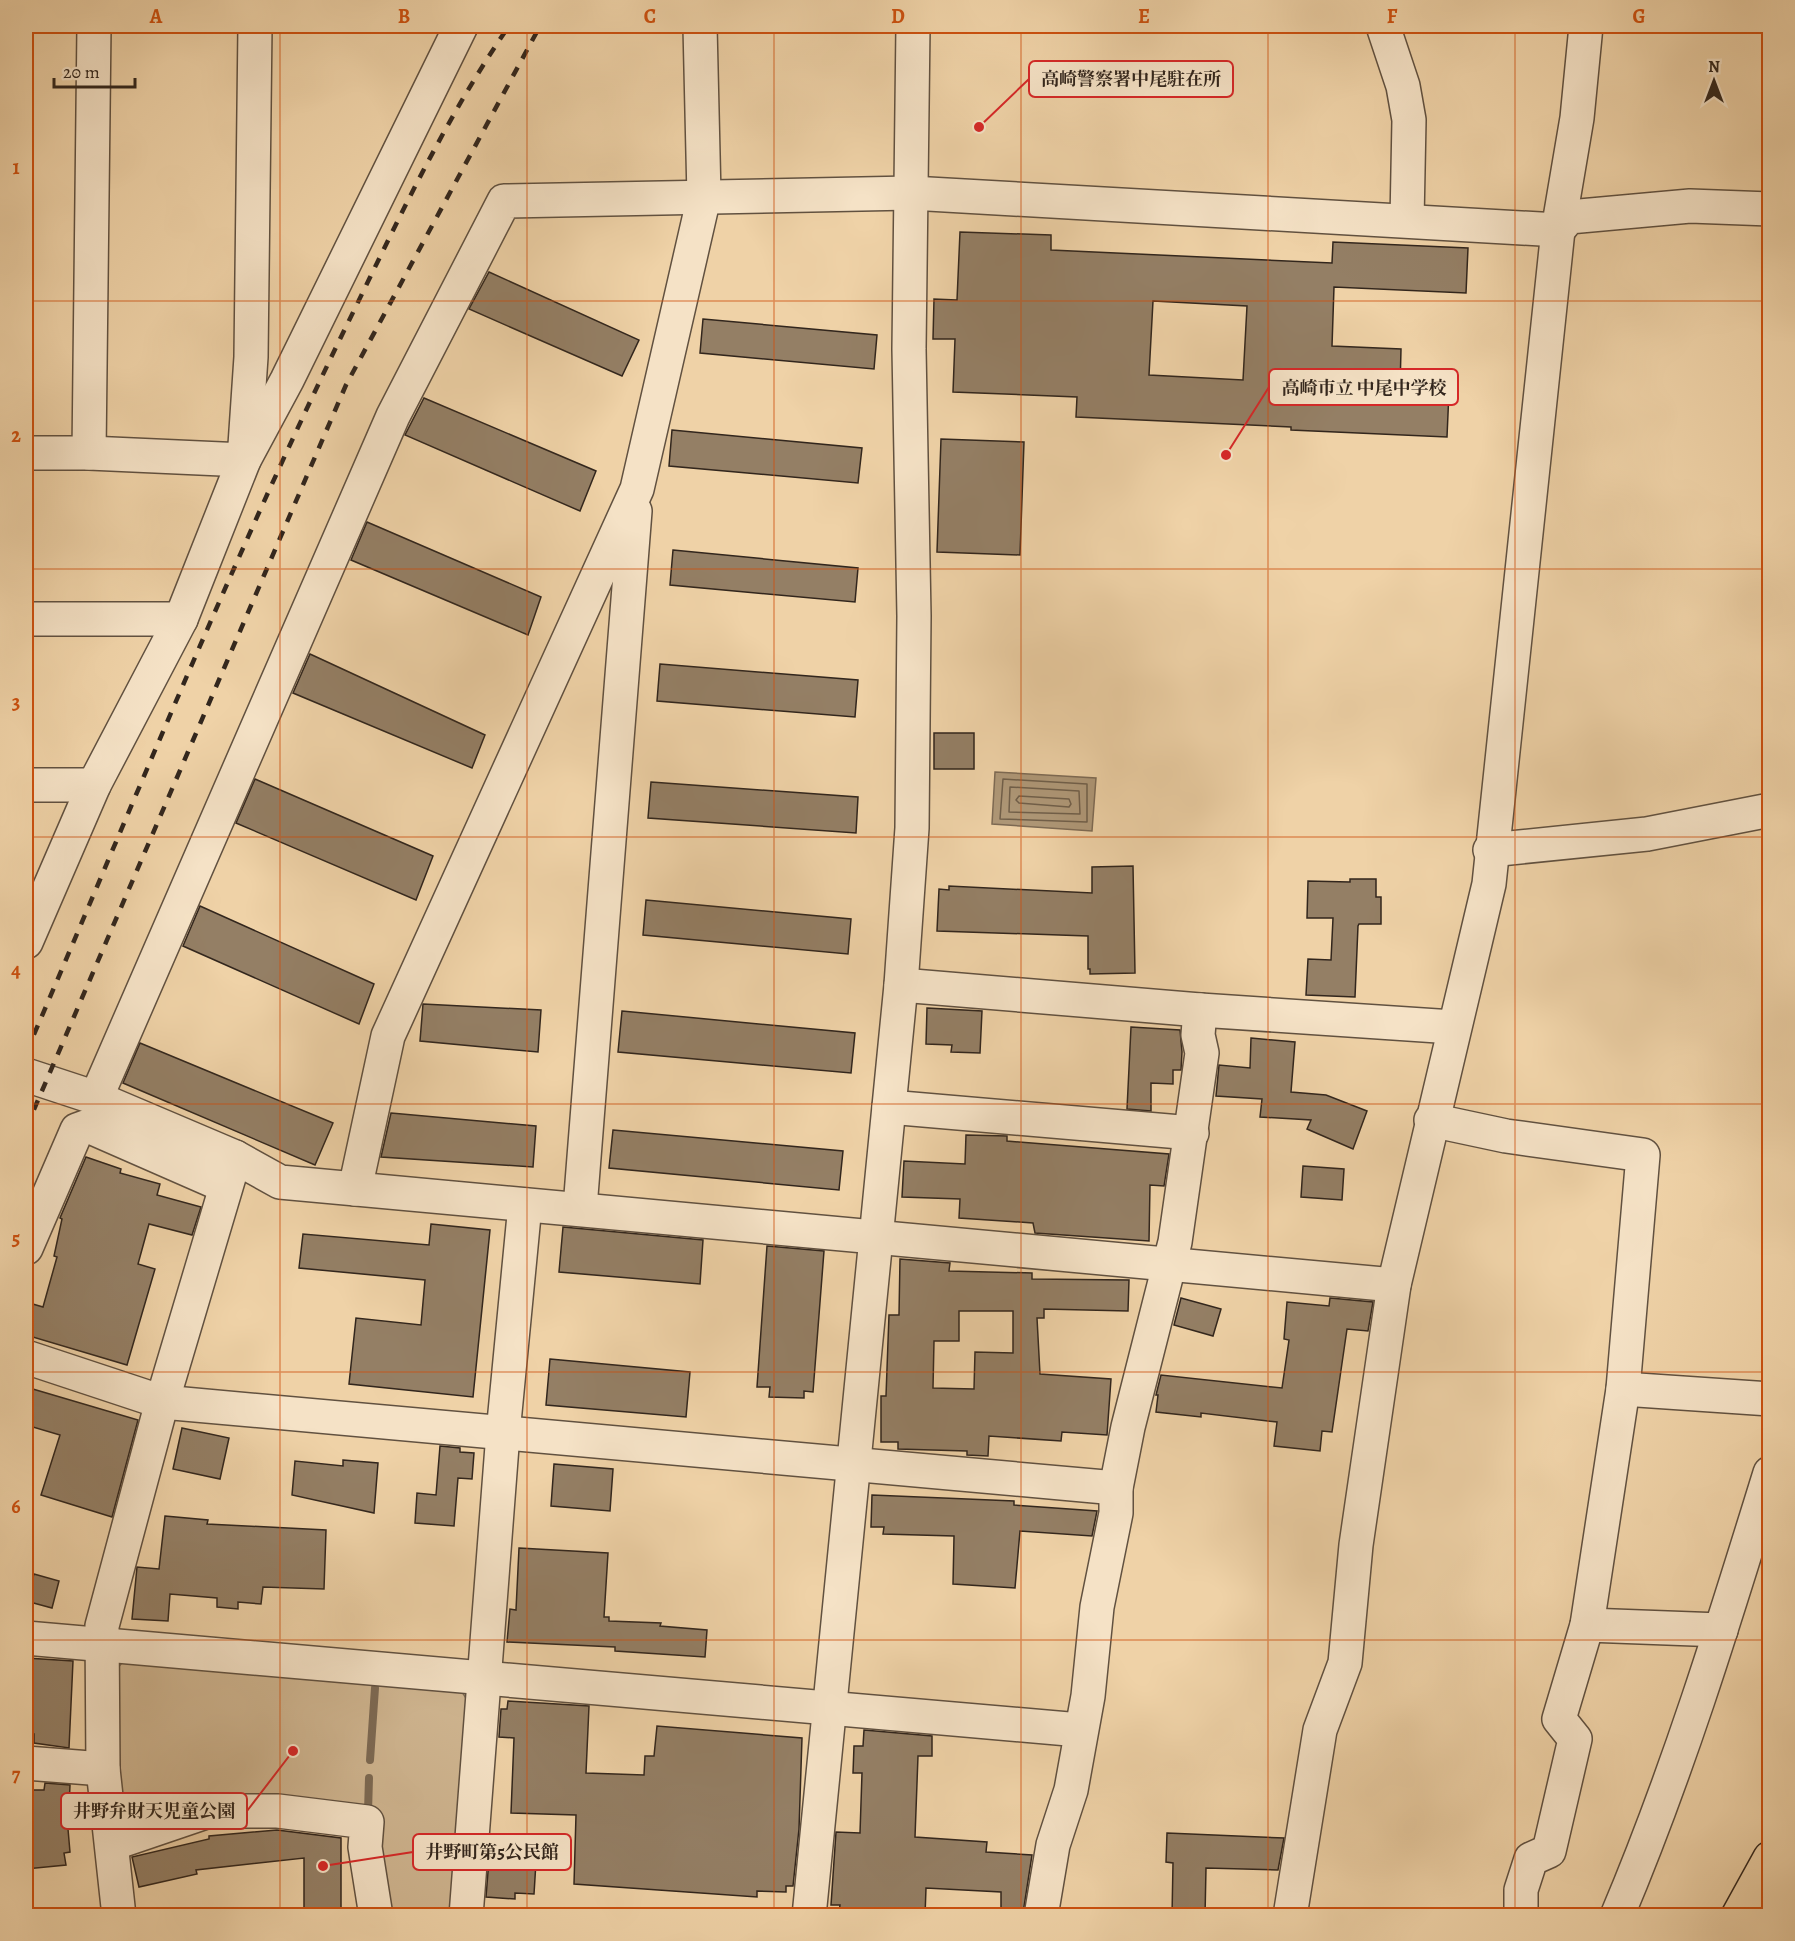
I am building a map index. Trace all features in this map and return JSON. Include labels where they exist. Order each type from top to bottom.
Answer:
[{"type":"main road","points":[[1738,1916],[1770,1858]]},
{"type":"street","points":[[89,453],[94,26]]},
{"type":"street","points":[[244,460],[251,357],[255,26]]},
{"type":"street","points":[[26,942],[94,785],[181,619],[244,460],[287,380],[460,26]]},
{"type":"street","points":[[580,1208],[637,489],[704,197],[700,26]]},
{"type":"street","points":[[809,1916],[901,985],[912,817],[910,193],[913,26]]},
{"type":"street","points":[[1383,26],[1403,86],[1409,120],[1407,220]]},
{"type":"street","points":[[1290,1916],[1320,1730],[1345,1663],[1356,1545],[1394,1285],[1453,1027],[1489,884],[1490,850],[1558,230],[1577,118],[1586,26]]},
{"type":"street","points":[[96,1098],[393,416],[504,201],[910,193],[1558,230]]},
{"type":"street","points":[[1558,230],[1569,217],[1690,206],[1770,209]]},
{"type":"street","points":[[251,357],[267,375],[287,380]]},
{"type":"street","points":[[26,453],[89,453],[244,460]]},
{"type":"street","points":[[356,1189],[388,1036],[637,489]]},
{"type":"street","points":[[26,619],[181,619]]},
{"type":"street","points":[[26,785],[94,785]]},
{"type":"street","points":[[1490,850],[1647,834],[1770,810]]},
{"type":"street","points":[[901,985],[1200,1010],[1453,1027]]},
{"type":"street","points":[[1041,1916],[1053,1845],[1071,1790],[1080,1730],[1088,1696],[1097,1606],[1116,1513],[1116,1488],[1138,1379],[1170,1262],[1192,1133],[1202,1053],[1198,1035],[1200,1010]]},
{"type":"street","points":[[26,1075],[96,1098],[230,1172]]},
{"type":"street","points":[[889,1107],[1192,1133]]},
{"type":"street","points":[[1431,1120],[1506,1136],[1643,1155],[1623,1389],[1587,1625],[1559,1719],[1575,1739],[1549,1851],[1531,1859],[1521,1890],[1521,1916]]},
{"type":"street","points":[[26,1248],[77,1130],[88,1126],[230,1172],[280,1182],[580,1208],[875,1238],[1170,1262],[1394,1285]]},
{"type":"street","points":[[119,1916],[103,1769],[102,1626],[162,1402],[230,1172]]},
{"type":"street","points":[[466,1916],[503,1433],[525,1205]]},
{"type":"street","points":[[26,1357],[162,1402],[1116,1488]]},
{"type":"street","points":[[1623,1389],[1770,1399]]},
{"type":"street","points":[[1617,1916],[1721,1630],[1770,1473]]},
{"type":"street","points":[[1587,1625],[1721,1630]]},
{"type":"street","points":[[26,1638],[1080,1730]]},
{"type":"street","points":[[26,1763],[103,1769]]},
{"type":"street","points":[[112,1844],[209,1811],[278,1811],[367,1822],[365,1847],[376,1916]]},
{"type":"shaded area","points":[[125,1659],[459,1687],[469,1703],[457,1915],[385,1915],[376,1817],[133,1823],[121,1819],[117,1669]]},
{"type":"water","points":[[995,772],[1096,778],[1092,831],[992,824]]},
{"type":"building","points":[[960,232],[1051,235],[1051,250],[1332,263],[1333,242],[1468,248],[1466,293],[1334,287],[1332,346],[1401,349],[1400,389],[1449,391],[1447,437],[1076,417],[1077,397],[953,392],[955,339],[933,339],[934,299],[957,300]],"holes":[[[1153,301],[1247,306],[1243,380],[1149,375]]]},
{"type":"building","points":[[489,272],[639,340],[622,376],[469,309]]},
{"type":"building","points":[[703,319],[877,335],[874,369],[700,353]]},
{"type":"building","points":[[424,398],[596,471],[580,511],[405,435]]},
{"type":"building","points":[[672,430],[862,448],[858,483],[669,466]]},
{"type":"building","points":[[941,439],[1024,442],[1020,555],[937,552]]},
{"type":"building","points":[[367,522],[541,597],[528,635],[351,560]]},
{"type":"building","points":[[673,550],[858,568],[855,602],[670,585]]},
{"type":"building","points":[[310,654],[485,735],[472,768],[293,693]]},
{"type":"building","points":[[660,664],[858,680],[855,717],[657,701]]},
{"type":"building","points":[[934,733],[974,733],[974,769],[934,769]]},
{"type":"building","points":[[255,779],[433,856],[416,900],[236,823]]},
{"type":"building","points":[[651,782],[858,797],[856,833],[648,818]]},
{"type":"building","points":[[1133,866],[1135,973],[1090,974],[1088,936],[937,931],[939,889],[949,890],[949,886],[1092,893],[1092,867]]},
{"type":"building","points":[[1350,879],[1376,879],[1376,897],[1381,897],[1381,924],[1359,924],[1358,926],[1355,997],[1306,995],[1308,959],[1331,960],[1333,918],[1307,918],[1308,881],[1350,882]]},
{"type":"building","points":[[646,900],[851,919],[848,954],[643,935]]},
{"type":"building","points":[[200,906],[374,984],[359,1024],[183,946]]},
{"type":"building","points":[[423,1004],[541,1010],[538,1052],[420,1041]]},
{"type":"building","points":[[927,1008],[982,1011],[980,1053],[951,1052],[952,1045],[926,1044]]},
{"type":"building","points":[[622,1011],[855,1033],[851,1073],[618,1052]]},
{"type":"building","points":[[1131,1027],[1180,1030],[1181,1070],[1173,1070],[1173,1084],[1151,1083],[1151,1111],[1127,1109]]},
{"type":"building","points":[[1251,1038],[1295,1042],[1291,1092],[1326,1095],[1367,1111],[1353,1149],[1307,1129],[1311,1120],[1260,1117],[1262,1099],[1216,1096],[1219,1065],[1250,1068]]},
{"type":"building","points":[[140,1043],[333,1123],[315,1165],[123,1083]]},
{"type":"building","points":[[391,1113],[536,1126],[533,1167],[381,1157]]},
{"type":"building","points":[[613,1130],[843,1151],[839,1190],[609,1168]]},
{"type":"building","points":[[966,1135],[1007,1136],[1007,1141],[1169,1154],[1164,1186],[1150,1185],[1149,1241],[1035,1233],[1033,1223],[959,1218],[960,1199],[902,1197],[904,1161],[965,1164]]},
{"type":"building","points":[[86,1157],[121,1169],[120,1173],[160,1184],[157,1195],[201,1207],[192,1235],[149,1224],[138,1264],[155,1269],[127,1365],[26,1335],[26,1302],[43,1307],[57,1257],[54,1256],[62,1219],[60,1218]]},
{"type":"building","points":[[1303,1166],[1344,1169],[1342,1200],[1301,1197]]},
{"type":"building","points":[[431,1224],[490,1230],[473,1397],[349,1384],[356,1318],[421,1325],[425,1280],[299,1268],[303,1234],[429,1245]]},
{"type":"building","points":[[563,1227],[703,1240],[700,1284],[559,1272]]},
{"type":"building","points":[[767,1246],[824,1251],[813,1392],[804,1391],[804,1398],[769,1397],[770,1387],[757,1387]]},
{"type":"building","points":[[900,1259],[950,1263],[949,1271],[1032,1273],[1032,1279],[1129,1280],[1128,1311],[1044,1309],[1044,1318],[1037,1318],[1040,1374],[1111,1379],[1107,1435],[1062,1432],[1061,1441],[989,1436],[988,1456],[967,1455],[967,1451],[898,1449],[898,1442],[881,1442],[881,1396],[886,1396],[889,1315],[899,1315]],"holes":[[[959,1311],[1013,1311],[1013,1353],[975,1352],[974,1389],[933,1388],[934,1341],[959,1341]]]},
{"type":"building","points":[[1181,1298],[1221,1309],[1213,1336],[1174,1325]]},
{"type":"building","points":[[1330,1298],[1373,1302],[1368,1331],[1347,1329],[1332,1432],[1322,1431],[1320,1451],[1274,1446],[1277,1422],[1201,1413],[1201,1417],[1156,1412],[1158,1395],[1156,1395],[1161,1375],[1282,1388],[1289,1340],[1284,1339],[1287,1302],[1329,1306]]},
{"type":"building","points":[[550,1359],[690,1372],[686,1417],[546,1405]]},
{"type":"building","points":[[26,1387],[138,1420],[112,1517],[41,1495],[60,1435],[26,1425]]},
{"type":"building","points":[[182,1428],[229,1438],[220,1479],[173,1469]]},
{"type":"building","points":[[440,1446],[460,1448],[460,1452],[474,1453],[472,1479],[458,1478],[454,1526],[415,1523],[417,1493],[436,1495]]},
{"type":"building","points":[[343,1460],[378,1463],[374,1513],[292,1495],[295,1461],[343,1466]]},
{"type":"building","points":[[554,1464],[613,1469],[610,1511],[551,1506]]},
{"type":"building","points":[[872,1495],[1014,1501],[1014,1505],[1097,1511],[1092,1536],[1020,1531],[1015,1588],[953,1584],[954,1536],[883,1534],[884,1527],[871,1527]]},
{"type":"building","points":[[165,1516],[208,1520],[207,1524],[326,1530],[324,1589],[263,1587],[261,1604],[238,1602],[238,1609],[217,1607],[217,1598],[170,1594],[168,1621],[132,1619],[137,1567],[159,1569]]},
{"type":"building","points":[[519,1548],[608,1553],[604,1617],[609,1617],[609,1621],[661,1623],[660,1626],[707,1630],[705,1657],[615,1651],[615,1647],[507,1642],[510,1609],[516,1610]]},
{"type":"building","points":[[34,1574],[59,1581],[52,1608],[26,1601]]},
{"type":"building","points":[[26,1658],[73,1661],[69,1748],[34,1743],[34,1734],[26,1733]]},
{"type":"building","points":[[508,1701],[589,1706],[586,1773],[644,1775],[645,1756],[654,1756],[657,1726],[802,1738],[799,1829],[793,1886],[786,1886],[786,1892],[757,1891],[757,1897],[574,1884],[576,1815],[511,1813],[514,1738],[499,1737],[501,1709],[507,1709]]},
{"type":"building","points":[[864,1730],[932,1736],[932,1756],[918,1756],[915,1837],[987,1842],[986,1852],[1032,1855],[1023,1913],[1001,1911],[1001,1892],[926,1888],[925,1916],[839,1913],[840,1905],[831,1905],[836,1832],[860,1833],[862,1773],[853,1773],[854,1746],[863,1746]]},
{"type":"building","points":[[45,1783],[70,1785],[69,1807],[66,1806],[70,1852],[64,1853],[66,1865],[26,1869],[26,1790],[44,1790]]},
{"type":"building","points":[[277,1830],[341,1838],[341,1910],[304,1911],[304,1858],[196,1870],[197,1874],[139,1887],[132,1857],[209,1839],[209,1836]]},
{"type":"building","points":[[1167,1833],[1284,1838],[1278,1870],[1206,1868],[1205,1916],[1172,1916],[1173,1863],[1166,1862]]},
{"type":"building","points":[[489,1859],[536,1862],[534,1894],[515,1893],[515,1899],[486,1897]]},
{"type":"waterway","points":[[370,1760],[375,1688]]},
{"type":"waterway","points":[[368,1812],[369,1778]]},
{"type":"railway","points":[[26,1053],[179,694],[299,425],[419,178],[462,101],[509,26]]},
{"type":"railway","points":[[26,1128],[346,385],[540,26]]},
{"type":"place","name":"高崎警察署中尾駐在所","points":[[979,127]]},
{"type":"place","name":"高崎市立 中尾中学校","points":[[1226,455]]},
{"type":"place","name":"井野弁財天児童公園","points":[[293,1751]]},
{"type":"place","name":"井野町第5公民館","points":[[323,1866]]}]
